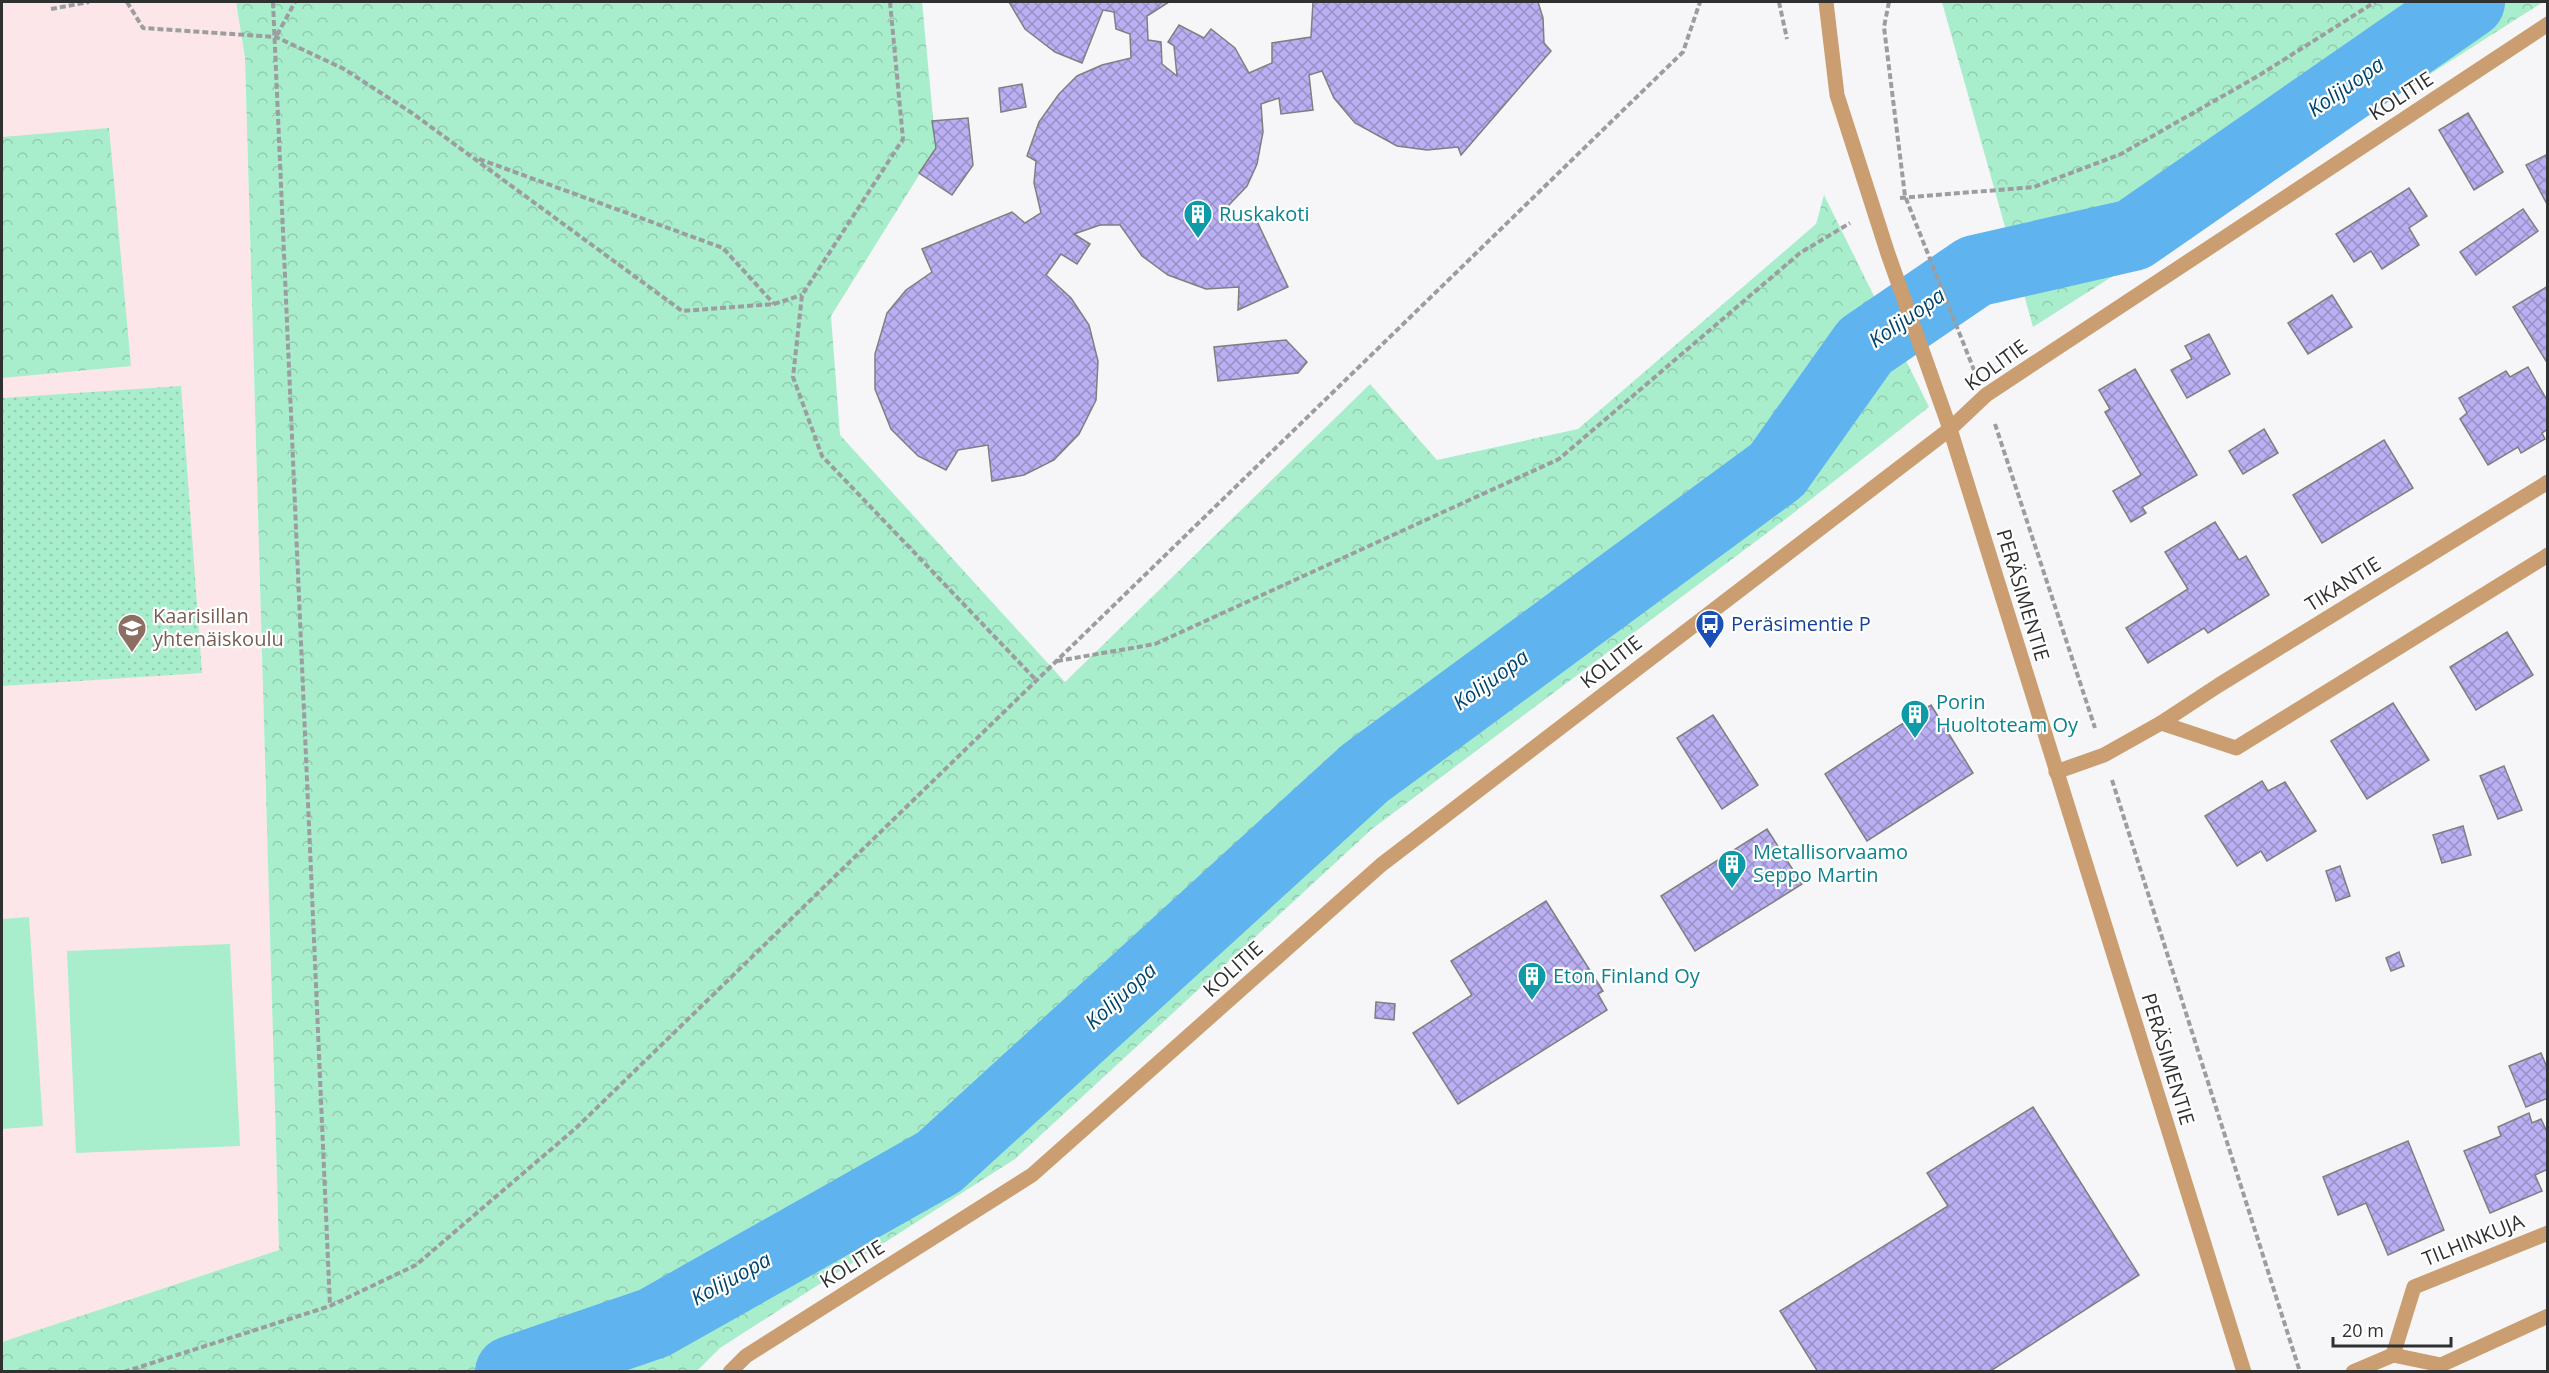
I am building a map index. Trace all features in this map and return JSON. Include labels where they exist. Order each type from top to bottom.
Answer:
[{"type":"street","name":"PERÄSIMENTIE","points":[[1826,2],[1837,95],[1888,254],[1950,429],[2244,1371]]},
{"type":"street","name":"KOLITIE","points":[[730,1371],[746,1356],[1032,1175],[1381,866],[1950,429],[1986,395],[2547,24]]},
{"type":"street","name":"TIKANTIE","points":[[2056,772],[2104,755],[2161,723],[2218,684],[2547,482]]},
{"type":"street","points":[[2161,723],[2236,748],[2547,555]]},
{"type":"street","name":"TILHINKUJA","points":[[2393,1355],[2414,1287],[2547,1233]]},
{"type":"street","points":[[2353,1371],[2393,1355],[2441,1365],[2547,1316]]},
{"type":"path","points":[[51,9],[89,2]]},
{"type":"path","points":[[127,2],[143,28],[276,37],[344,69],[412,113],[682,311],[774,304],[802,295]]},
{"type":"path","points":[[273,2],[330,1306]]},
{"type":"path","points":[[276,37],[295,2]]},
{"type":"path","points":[[890,2],[903,140],[802,295],[793,377],[822,456],[1037,681]]},
{"type":"path","points":[[124,1371],[330,1306],[416,1266],[576,1128],[1683,52],[1700,2]]},
{"type":"path","points":[[1779,2],[1787,39]]},
{"type":"path","points":[[1889,2],[1884,27],[1905,196],[1960,338],[1986,395],[2104,755],[2300,1371]]},
{"type":"path","points":[[1058,661],[1155,644],[1559,459],[1800,253],[1874,208],[1905,196],[2034,187],[2121,154],[2258,76],[2375,2]]},
{"type":"path","points":[[472,157],[723,248],[774,304]]},
{"type":"shaded area","name":"Kaarisillan yhtenäiskoulu","points":[[2,2],[236,2],[245,58],[279,1250],[2,1342]]},
{"type":"green space","points":[[236,2],[922,2],[936,148],[831,316],[840,435],[1065,682],[1370,384],[1437,460],[1578,429],[1816,224],[1824,195],[1929,407],[1787,518],[1372,829],[1015,1159],[720,1348],[697,1371],[2,1372],[2,1342],[279,1250],[245,58]]},
{"type":"green space","points":[[1942,2],[2543,2],[2033,327]]},
{"type":"green space","points":[[109,128],[131,366],[2,378],[2,137]]},
{"type":"green space","points":[[181,386],[202,673],[2,686],[2,398]]},
{"type":"green space","points":[[29,917],[43,1126],[2,1129],[2,919]]},
{"type":"green space","points":[[230,944],[240,1146],[76,1153],[67,951]]},
{"type":"building","name":"Ruskakoti","points":[[1009,2],[1169,2],[1147,16],[1148,40],[1161,42],[1162,64],[1177,76],[1174,46],[1168,42],[1179,25],[1204,38],[1211,29],[1235,48],[1249,73],[1272,63],[1272,43],[1311,37],[1313,2],[1538,2],[1543,18],[1544,43],[1551,51],[1461,155],[1458,147],[1427,150],[1397,146],[1355,123],[1334,98],[1322,71],[1309,75],[1313,110],[1281,114],[1279,98],[1261,104],[1263,132],[1257,164],[1247,186],[1228,206],[1236,219],[1255,217],[1288,287],[1238,310],[1239,287],[1206,289],[1168,275],[1142,256],[1120,225],[1100,225],[1074,234],[1090,244],[1077,264],[1061,254],[1046,275],[1071,298],[1089,325],[1098,361],[1096,400],[1079,434],[1054,460],[1024,475],[992,481],[988,445],[958,450],[946,470],[918,456],[891,429],[875,389],[875,354],[887,313],[906,290],[932,272],[922,249],[1012,212],[1025,223],[1041,213],[1034,183],[1036,161],[1027,156],[1039,122],[1059,94],[1077,76],[1102,65],[1131,58],[1130,34],[1116,29],[1114,12],[1103,10],[1082,63],[1055,52],[1025,29]]},
{"type":"building","points":[[1022,84],[1026,107],[1001,112],[999,88]]},
{"type":"building","points":[[2468,113],[2503,172],[2474,190],[2439,130]]},
{"type":"building","points":[[968,118],[973,165],[952,195],[919,173],[936,148],[932,121]]},
{"type":"building","points":[[2548,154],[2548,206],[2526,165]]},
{"type":"building","points":[[2409,188],[2427,216],[2409,228],[2419,245],[2382,269],[2371,251],[2354,262],[2336,234]]},
{"type":"building","points":[[2523,209],[2538,231],[2476,275],[2460,252]]},
{"type":"building","points":[[2548,286],[2548,360],[2546,361],[2513,307]]},
{"type":"building","points":[[2332,295],[2352,327],[2308,354],[2288,323]]},
{"type":"building","points":[[2209,334],[2230,374],[2187,398],[2171,370],[2192,359],[2185,346]]},
{"type":"building","points":[[1286,340],[1307,362],[1298,373],[1218,381],[1214,347]]},
{"type":"building","points":[[2528,367],[2548,402],[2548,429],[2542,433],[2545,439],[2521,453],[2518,447],[2488,465],[2460,419],[2467,413],[2459,398],[2506,371],[2510,377]]},
{"type":"building","points":[[2135,369],[2197,475],[2142,507],[2146,513],[2131,522],[2113,491],[2141,475],[2105,412],[2110,409],[2099,390]]},
{"type":"building","points":[[2264,429],[2278,453],[2243,474],[2229,451]]},
{"type":"building","points":[[2384,440],[2413,488],[2322,543],[2293,495]]},
{"type":"building","points":[[2215,522],[2239,560],[2246,556],[2269,595],[2208,633],[2204,628],[2148,663],[2126,628],[2188,589],[2165,552]]},
{"type":"building","points":[[2507,632],[2533,675],[2476,710],[2450,667]]},
{"type":"building","points":[[2393,703],[2429,760],[2367,799],[2331,741]]},
{"type":"building","name":"Porin Huoltoteam Oy","points":[[1931,705],[1973,773],[1867,841],[1825,774]]},
{"type":"building","points":[[1713,715],[1758,785],[1722,809],[1677,738]]},
{"type":"building","points":[[2504,766],[2522,810],[2498,819],[2480,776]]},
{"type":"building","points":[[2262,781],[2268,791],[2285,782],[2316,831],[2267,861],[2261,851],[2237,866],[2205,816]]},
{"type":"building","points":[[2463,826],[2471,855],[2442,863],[2433,835]]},
{"type":"building","name":"Metallisorvaamo Seppo Martin","points":[[1767,829],[1802,884],[1695,951],[1661,896]]},
{"type":"building","points":[[2340,866],[2350,896],[2336,901],[2326,871]]},
{"type":"building","name":"Eton Finland Oy","points":[[1546,901],[1603,991],[1598,994],[1607,1010],[1458,1104],[1413,1033],[1472,995],[1451,961]]},
{"type":"building","points":[[2399,952],[2404,966],[2391,971],[2386,958]]},
{"type":"building","points":[[1376,1002],[1395,1004],[1394,1020],[1375,1018]]},
{"type":"building","points":[[2541,1053],[2548,1070],[2548,1098],[2526,1107],[2509,1066]]},
{"type":"building","points":[[2033,1107],[2139,1275],[1989,1372],[1818,1372],[1780,1311],[1948,1206],[1927,1173]]},
{"type":"building","points":[[2529,1113],[2532,1123],[2541,1119],[2548,1134],[2548,1169],[2535,1175],[2542,1191],[2490,1213],[2464,1151],[2501,1136],[2498,1127]]},
{"type":"building","points":[[2408,1141],[2444,1230],[2388,1255],[2366,1203],[2338,1215],[2323,1177]]},
{"type":"waterway","name":"Kolijuopa","points":[[511,1372],[654,1323],[939,1162],[1365,773],[1777,470],[1865,346],[1975,271],[2133,235],[2469,2]]},
{"type":"place","name":"Ruskakoti","points":[[1198,240]]},
{"type":"place","name":"Peräsimentie P","points":[[1710,650]]},
{"type":"place","name":"Kaarisillan yhtenäiskoulu","points":[[132,654]]},
{"type":"place","name":"Porin Huoltoteam Oy","points":[[1915,740]]},
{"type":"place","name":"Metallisorvaamo Seppo Martin","points":[[1732,890]]},
{"type":"place","name":"Eton Finland Oy","points":[[1532,1002]]}]
